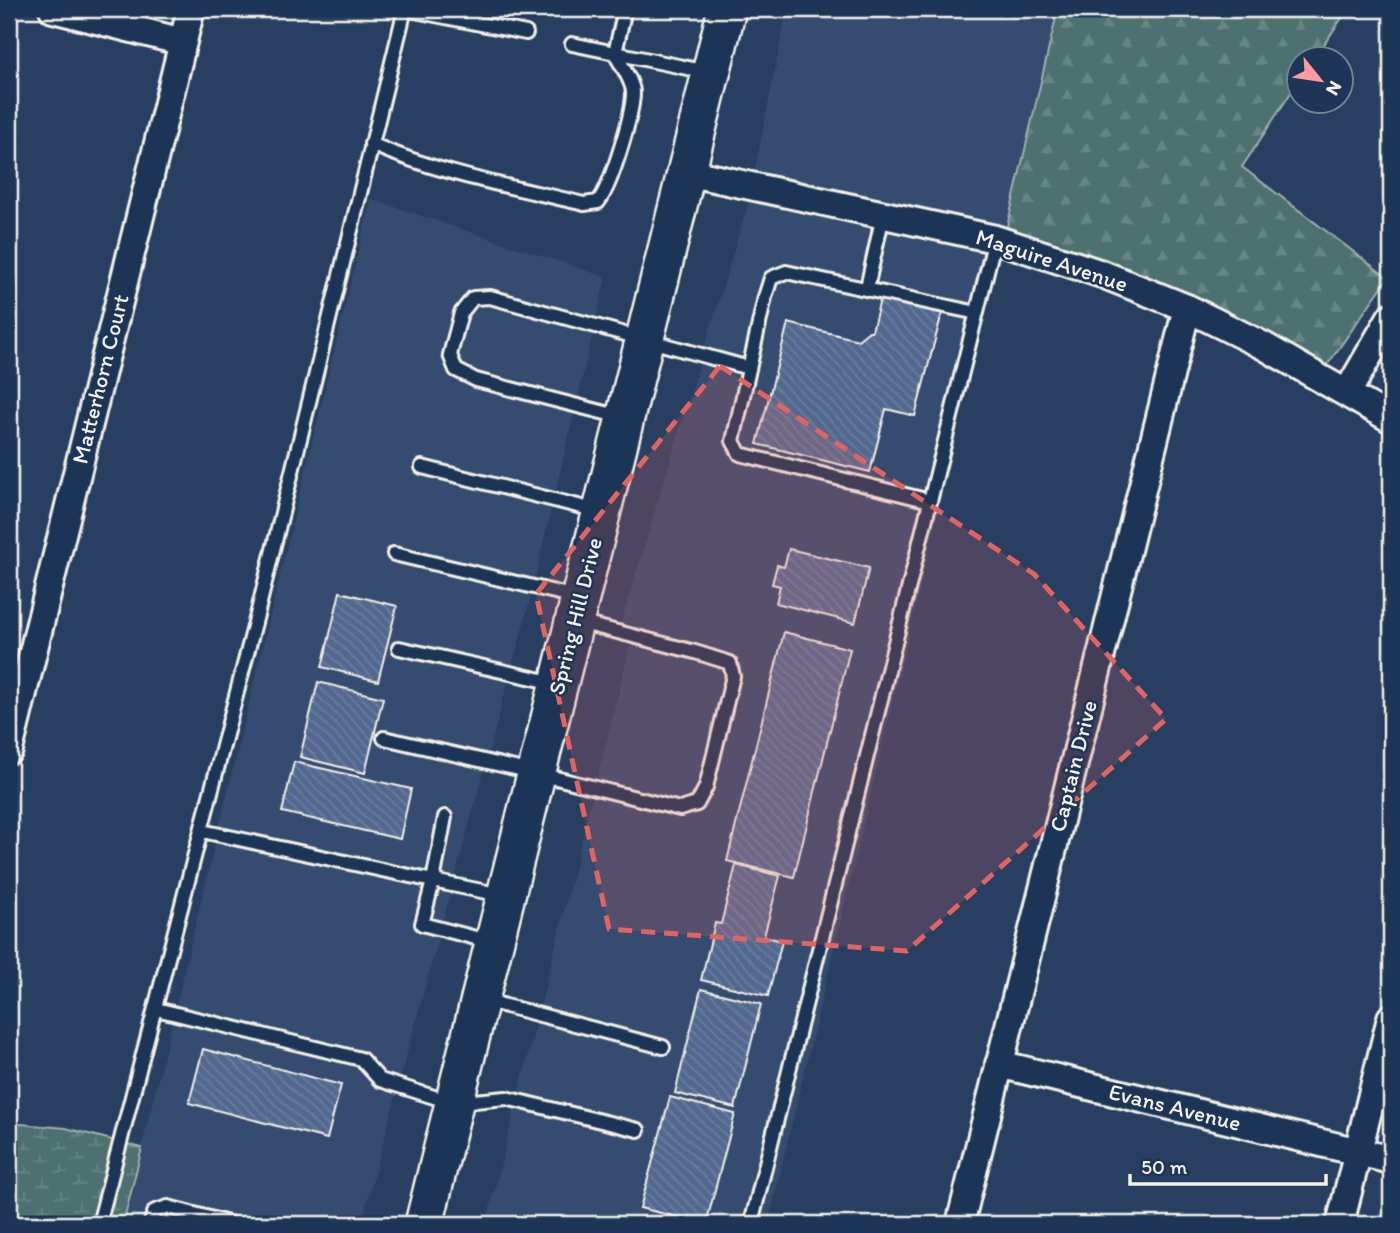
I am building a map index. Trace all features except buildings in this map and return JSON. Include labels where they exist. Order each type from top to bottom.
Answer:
[{"type":"main road","name":"Spring Hill Drive","points":[[424,1224],[727,9]]},
{"type":"street","points":[[52,9],[183,42]]},
{"type":"street","name":"Matterhorn Court","points":[[9,750],[191,9]]},
{"type":"street","name":"Maguire Avenue","points":[[686,172],[995,239],[1102,274],[1186,308],[1264,346],[1391,419]]},
{"type":"street","name":"Captain Drive","points":[[960,1224],[1186,308]]},
{"type":"street","points":[[1347,393],[1391,317]]},
{"type":"street","points":[[1340,1224],[1391,1018]]},
{"type":"street","name":"Evans Avenue","points":[[999,1064],[1391,1160]]},
{"type":"lane","points":[[99,1224],[258,611],[405,9],[526,33]]},
{"type":"lane","points":[[371,144],[407,159],[466,175],[584,204],[598,202],[606,193],[623,139],[633,91],[615,53],[625,9]]},
{"type":"lane","points":[[572,44],[711,72]]},
{"type":"lane","points":[[867,288],[883,215]]},
{"type":"lane","points":[[751,1224],[995,239]]},
{"type":"lane","points":[[930,501],[740,454],[733,441],[771,278],[786,272],[977,313]]},
{"type":"lane","points":[[625,418],[476,380],[456,370],[450,355],[461,313],[473,298],[490,297],[749,368]]},
{"type":"lane","points":[[422,467],[601,512]]},
{"type":"lane","points":[[384,738],[680,809],[698,804],[706,787],[733,676],[730,663],[577,609],[394,554]]},
{"type":"lane","points":[[400,648],[558,684]]},
{"type":"lane","points":[[445,817],[422,924],[493,943]]},
{"type":"lane","points":[[202,831],[505,895]]},
{"type":"lane","points":[[480,999],[663,1047]]},
{"type":"lane","points":[[156,1009],[361,1059],[380,1080],[453,1103],[506,1098],[638,1130]]},
{"type":"lane","points":[[150,1224],[155,1211],[168,1207],[232,1224]]},
{"type":"highlighted area","points":[[720,366],[1034,574],[1166,719],[907,951],[609,929],[536,594]]},
{"type":"shaded area","points":[[787,9],[1058,9],[768,1224],[486,1224],[635,626],[621,623],[748,204]]},
{"type":"shaded area","points":[[371,199],[606,277],[529,604],[361,1224],[123,1224]]},
{"type":"green space","points":[[1058,9],[1348,9],[1323,46],[1284,46],[1284,103],[1242,167],[1388,278],[1316,381],[1195,299],[1002,248]]},
{"type":"green space","points":[[9,1123],[66,1128],[142,1148],[123,1224],[9,1224]]}]
